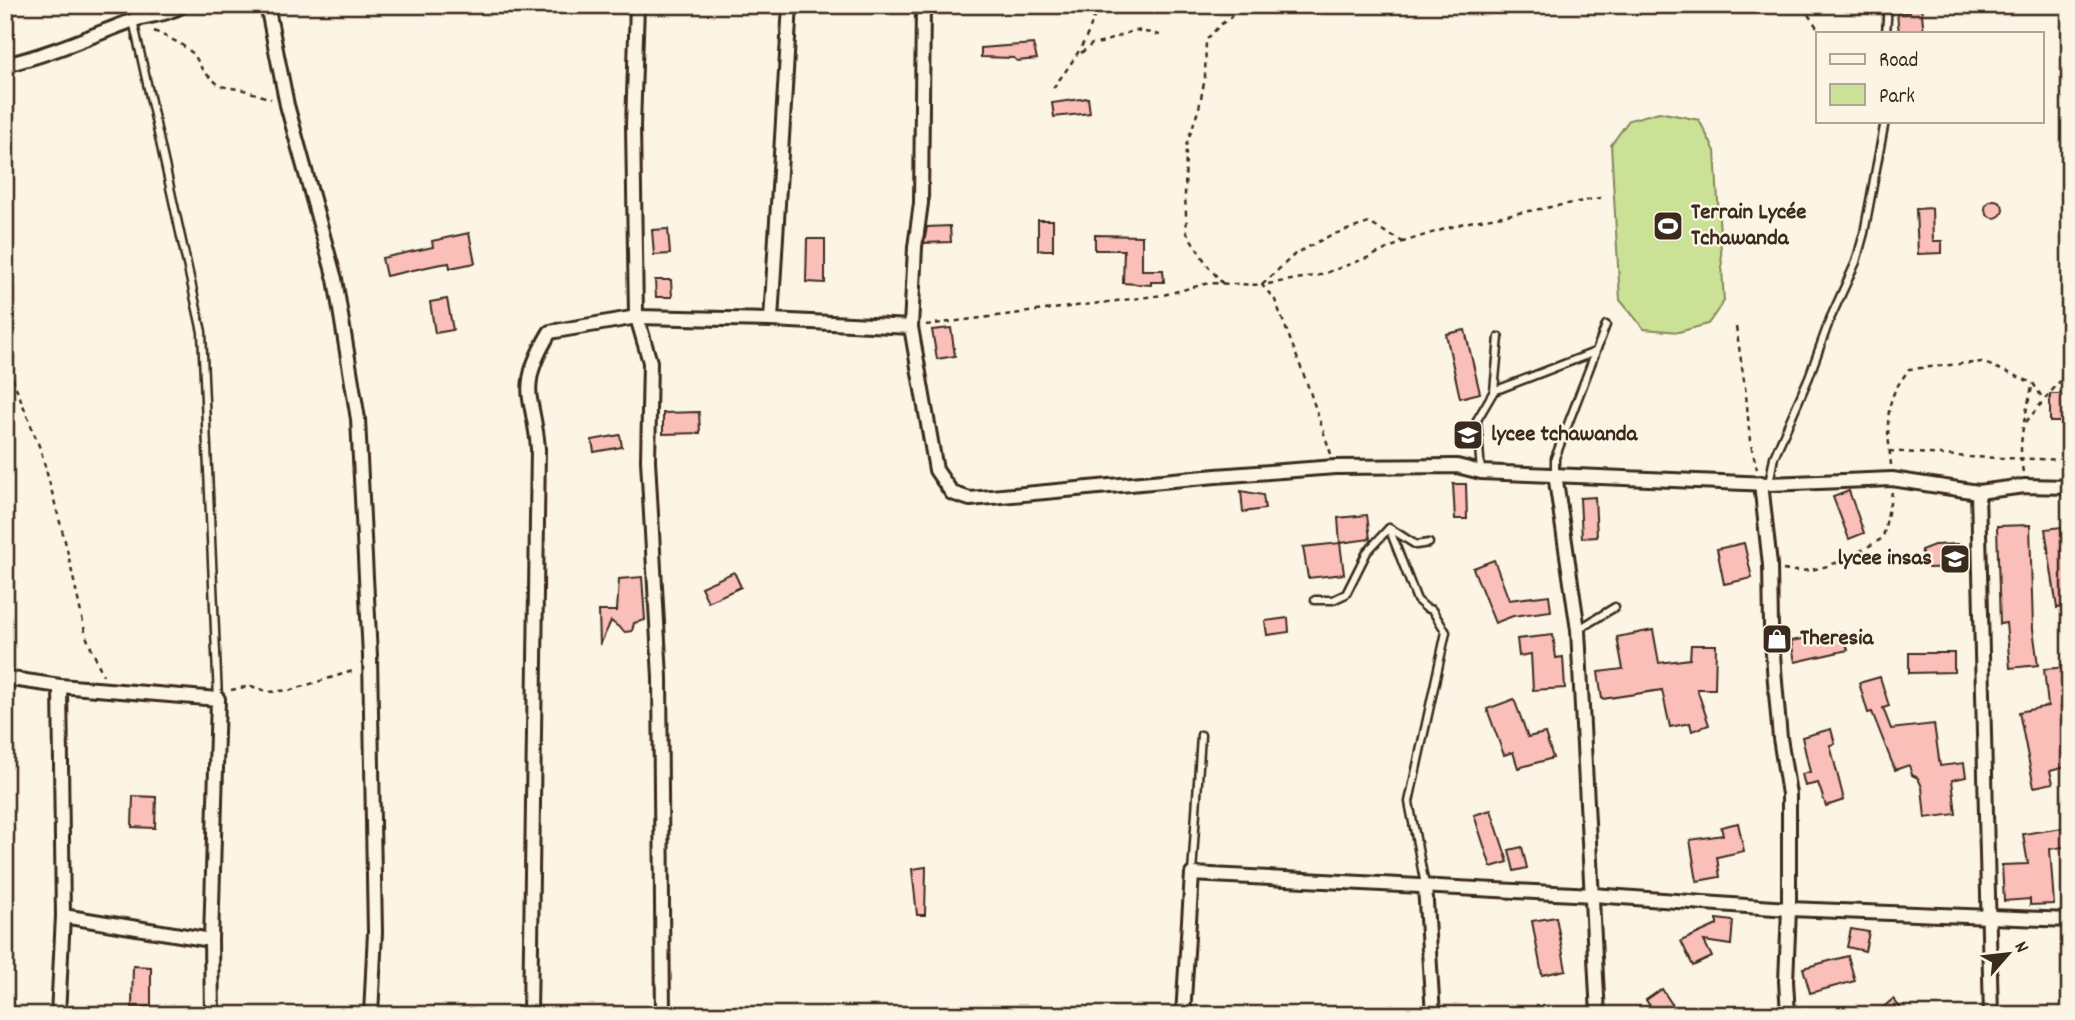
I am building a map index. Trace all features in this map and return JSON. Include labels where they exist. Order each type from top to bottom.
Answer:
[{"type":"street","points":[[5,65],[78,42],[133,20],[172,11],[183,5]]},
{"type":"street","points":[[267,5],[287,105],[335,279],[358,419],[370,656],[375,932],[371,1015]]},
{"type":"street","points":[[637,5],[633,126],[637,317],[650,362],[648,460],[660,677],[663,1015]]},
{"type":"street","points":[[771,320],[790,5]]},
{"type":"street","points":[[923,5],[921,203],[915,247],[911,327],[936,470],[952,493],[970,499],[1335,467],[1457,467],[1481,472],[1765,484],[1892,479],[1978,492],[2025,486],[2070,487]]},
{"type":"street","points":[[530,1015],[538,449],[537,428],[530,396],[534,358],[550,331],[637,317],[911,327]]},
{"type":"street","points":[[1555,474],[1578,630],[1598,1015]]},
{"type":"street","points":[[1765,484],[1775,682],[1789,794],[1786,981],[1788,1015]]},
{"type":"street","points":[[1978,492],[1991,1015]]},
{"type":"street","points":[[5,678],[60,686],[218,699],[211,940],[212,1015]]},
{"type":"street","points":[[58,1015],[63,916],[60,686]]},
{"type":"street","points":[[1183,1015],[1192,874],[1593,895],[1789,909],[2070,920]]},
{"type":"street","points":[[1425,886],[1433,1015]]},
{"type":"street","points":[[63,916],[211,940]]},
{"type":"lane","points":[[1886,32],[1888,5]]},
{"type":"lane","points":[[133,20],[202,332],[218,699]]},
{"type":"lane","points":[[1765,484],[1830,319],[1856,262],[1885,122]]},
{"type":"lane","points":[[1555,474],[1556,458],[1606,325]]},
{"type":"lane","points":[[1481,472],[1476,420],[1494,391],[1499,337]]},
{"type":"lane","points":[[1494,391],[1595,352]]},
{"type":"lane","points":[[1389,528],[1416,545],[1429,543]]},
{"type":"lane","points":[[1315,600],[1333,600],[1346,594],[1367,552],[1389,528]]},
{"type":"lane","points":[[1389,528],[1417,600],[1432,610],[1446,632],[1409,802],[1425,886]]},
{"type":"lane","points":[[1578,630],[1615,607]]},
{"type":"lane","points":[[1192,874],[1200,735]]},
{"type":"path","points":[[1053,88],[1078,55],[1095,17],[1097,5]]},
{"type":"path","points":[[1223,284],[1187,233],[1186,146],[1199,108],[1205,78],[1206,40],[1231,17],[1235,5]]},
{"type":"path","points":[[1806,5],[1807,13],[1820,32]]},
{"type":"path","points":[[133,20],[179,43],[194,54],[202,71],[220,86],[244,90],[287,105]]},
{"type":"path","points":[[1078,55],[1092,44],[1135,30],[1160,35]]},
{"type":"path","points":[[911,327],[1163,295],[1209,283],[1262,285],[1320,275],[1403,242],[1464,222],[1605,198]]},
{"type":"path","points":[[1262,285],[1295,254],[1331,235],[1369,223],[1403,242]]},
{"type":"path","points":[[1262,285],[1275,300],[1335,467]]},
{"type":"path","points":[[1736,327],[1750,441],[1765,484]]},
{"type":"path","points":[[5,359],[41,451],[86,636],[109,689]]},
{"type":"path","points":[[1770,565],[1797,572],[1813,569],[1843,561],[1883,538],[1893,490],[1887,435],[1892,396],[1909,369],[1982,362],[2033,383],[2043,399]]},
{"type":"path","points":[[2024,424],[2060,381],[2070,380]]},
{"type":"path","points":[[2025,486],[2020,458],[2033,383]]},
{"type":"path","points":[[1889,451],[1955,457],[2070,460]]},
{"type":"path","points":[[218,699],[224,692],[251,686],[269,692],[291,690],[363,668],[370,656]]},
{"type":"green space","name":"Terrain Lycée Tchawanda","points":[[1659,112],[1699,120],[1715,151],[1724,301],[1708,324],[1679,332],[1644,329],[1620,300],[1611,145],[1629,120]]},
{"type":"building","points":[[1910,5],[1921,5],[1924,32],[1899,32],[1897,13],[1910,12]]},
{"type":"building","points":[[1033,44],[1037,59],[1017,61],[1014,58],[981,57],[981,48]]},
{"type":"building","points":[[1088,98],[1090,113],[1054,117],[1052,103]]},
{"type":"building","points":[[1994,200],[2000,203],[2003,209],[2000,215],[1994,218],[1988,215],[1985,209],[1988,203]]},
{"type":"building","points":[[1932,208],[1933,241],[1942,241],[1942,253],[1918,254],[1916,209]]},
{"type":"building","points":[[1038,220],[1053,220],[1053,250],[1038,250]]},
{"type":"building","points":[[950,226],[951,242],[924,243],[927,227]]},
{"type":"building","points":[[668,229],[670,254],[654,255],[652,230]]},
{"type":"building","points":[[469,233],[475,263],[450,268],[449,263],[386,276],[382,258],[433,247],[432,241]]},
{"type":"building","points":[[1095,235],[1142,236],[1142,270],[1163,270],[1164,282],[1151,282],[1151,285],[1123,283],[1124,250],[1095,250]]},
{"type":"building","points":[[807,239],[825,239],[825,283],[806,282]]},
{"type":"building","points":[[655,280],[671,280],[672,297],[656,297]]},
{"type":"building","points":[[447,299],[453,330],[435,333],[430,302]]},
{"type":"building","points":[[951,328],[955,356],[937,359],[932,330]]},
{"type":"building","points":[[1465,330],[1480,393],[1460,398],[1446,334]]},
{"type":"building","points":[[2050,394],[2070,394],[2070,422],[2050,422]]},
{"type":"building","points":[[699,412],[700,433],[663,434],[663,413]]},
{"type":"building","points":[[620,435],[622,447],[594,452],[592,440]]},
{"type":"building","points":[[1453,484],[1466,484],[1467,519],[1455,519]]},
{"type":"building","points":[[1241,491],[1263,495],[1265,509],[1243,512]]},
{"type":"building","points":[[1849,491],[1864,533],[1849,539],[1833,497]]},
{"type":"building","points":[[1595,497],[1597,537],[1582,538],[1580,498]]},
{"type":"building","points":[[1367,515],[1370,539],[1340,543],[1338,518]]},
{"type":"building","points":[[2030,525],[2033,629],[2038,665],[2010,668],[2006,623],[2000,624],[1997,526]]},
{"type":"building","points":[[2061,527],[2070,580],[2070,606],[2057,608],[2045,529]]},
{"type":"building","points":[[1340,543],[1344,574],[1308,578],[1303,547]]},
{"type":"building","points":[[1744,543],[1752,578],[1724,584],[1717,549]]},
{"type":"building","points":[[1958,544],[1959,567],[1928,568],[1921,550],[1934,545]]},
{"type":"building","points":[[1494,560],[1509,600],[1549,595],[1551,611],[1513,616],[1495,623],[1473,568]]},
{"type":"building","points":[[734,572],[741,587],[708,602],[701,587]]},
{"type":"building","points":[[642,577],[645,620],[634,623],[632,631],[625,632],[611,621],[600,645],[599,611],[617,611],[619,579]]},
{"type":"building","points":[[1288,618],[1289,632],[1267,635],[1265,621]]},
{"type":"building","points":[[1653,630],[1659,663],[1690,659],[1691,645],[1716,645],[1715,689],[1697,689],[1709,725],[1692,731],[1690,723],[1670,727],[1662,690],[1602,699],[1598,672],[1623,669],[1617,637]]},
{"type":"building","points":[[1842,632],[1848,650],[1795,662],[1791,641]]},
{"type":"building","points":[[1553,635],[1556,658],[1563,657],[1565,688],[1533,690],[1531,654],[1519,656],[1517,639]]},
{"type":"building","points":[[1909,653],[1954,653],[1954,672],[1909,673]]},
{"type":"building","points":[[2070,667],[2070,706],[2061,707],[2070,741],[2070,766],[2050,771],[2053,783],[2034,787],[2019,712],[2048,706],[2044,669]]},
{"type":"building","points":[[1880,677],[1889,706],[1883,708],[1891,729],[1934,724],[1940,766],[1964,763],[1966,777],[1952,780],[1956,814],[1925,818],[1922,787],[1918,778],[1912,775],[1909,765],[1895,770],[1872,712],[1868,713],[1859,683]]},
{"type":"building","points":[[1514,699],[1528,737],[1545,733],[1553,758],[1518,768],[1513,752],[1504,755],[1487,709]]},
{"type":"building","points":[[1831,729],[1835,744],[1830,745],[1844,800],[1826,806],[1818,783],[1805,786],[1802,774],[1810,772],[1802,737]]},
{"type":"building","points":[[133,796],[156,797],[155,828],[132,827]]},
{"type":"building","points":[[1491,810],[1508,862],[1491,867],[1474,815]]},
{"type":"building","points":[[1738,823],[1744,851],[1717,857],[1720,877],[1697,881],[1690,840],[1723,835],[1721,827]]},
{"type":"building","points":[[2070,827],[2070,846],[2050,849],[2054,904],[2030,905],[2030,899],[2004,901],[2002,865],[2028,864],[2023,834]]},
{"type":"building","points":[[1522,847],[1527,868],[1514,871],[1509,850]]},
{"type":"building","points":[[926,867],[925,915],[917,915],[912,869]]},
{"type":"building","points":[[1556,917],[1566,970],[1542,975],[1532,921]]},
{"type":"building","points":[[1717,919],[1733,921],[1731,945],[1704,941],[1712,957],[1693,966],[1681,941],[1717,925]]},
{"type":"building","points":[[1851,929],[1869,932],[1865,951],[1847,947]]},
{"type":"building","points":[[1848,956],[1855,981],[1810,993],[1803,968]]},
{"type":"building","points":[[133,966],[151,967],[151,1007],[132,1007]]},
{"type":"building","points":[[1662,989],[1679,1015],[1656,1015],[1646,1000]]},
{"type":"building","points":[[1893,999],[1906,1015],[1874,1015]]},
{"type":"place","name":"Terrain Lycée Tchawanda","points":[[1668,226]]},
{"type":"place","name":"lycee tchawanda","points":[[1468,435]]},
{"type":"place","name":"lycee insas","points":[[1955,559]]},
{"type":"place","name":"Theresia","points":[[1777,639]]}]
